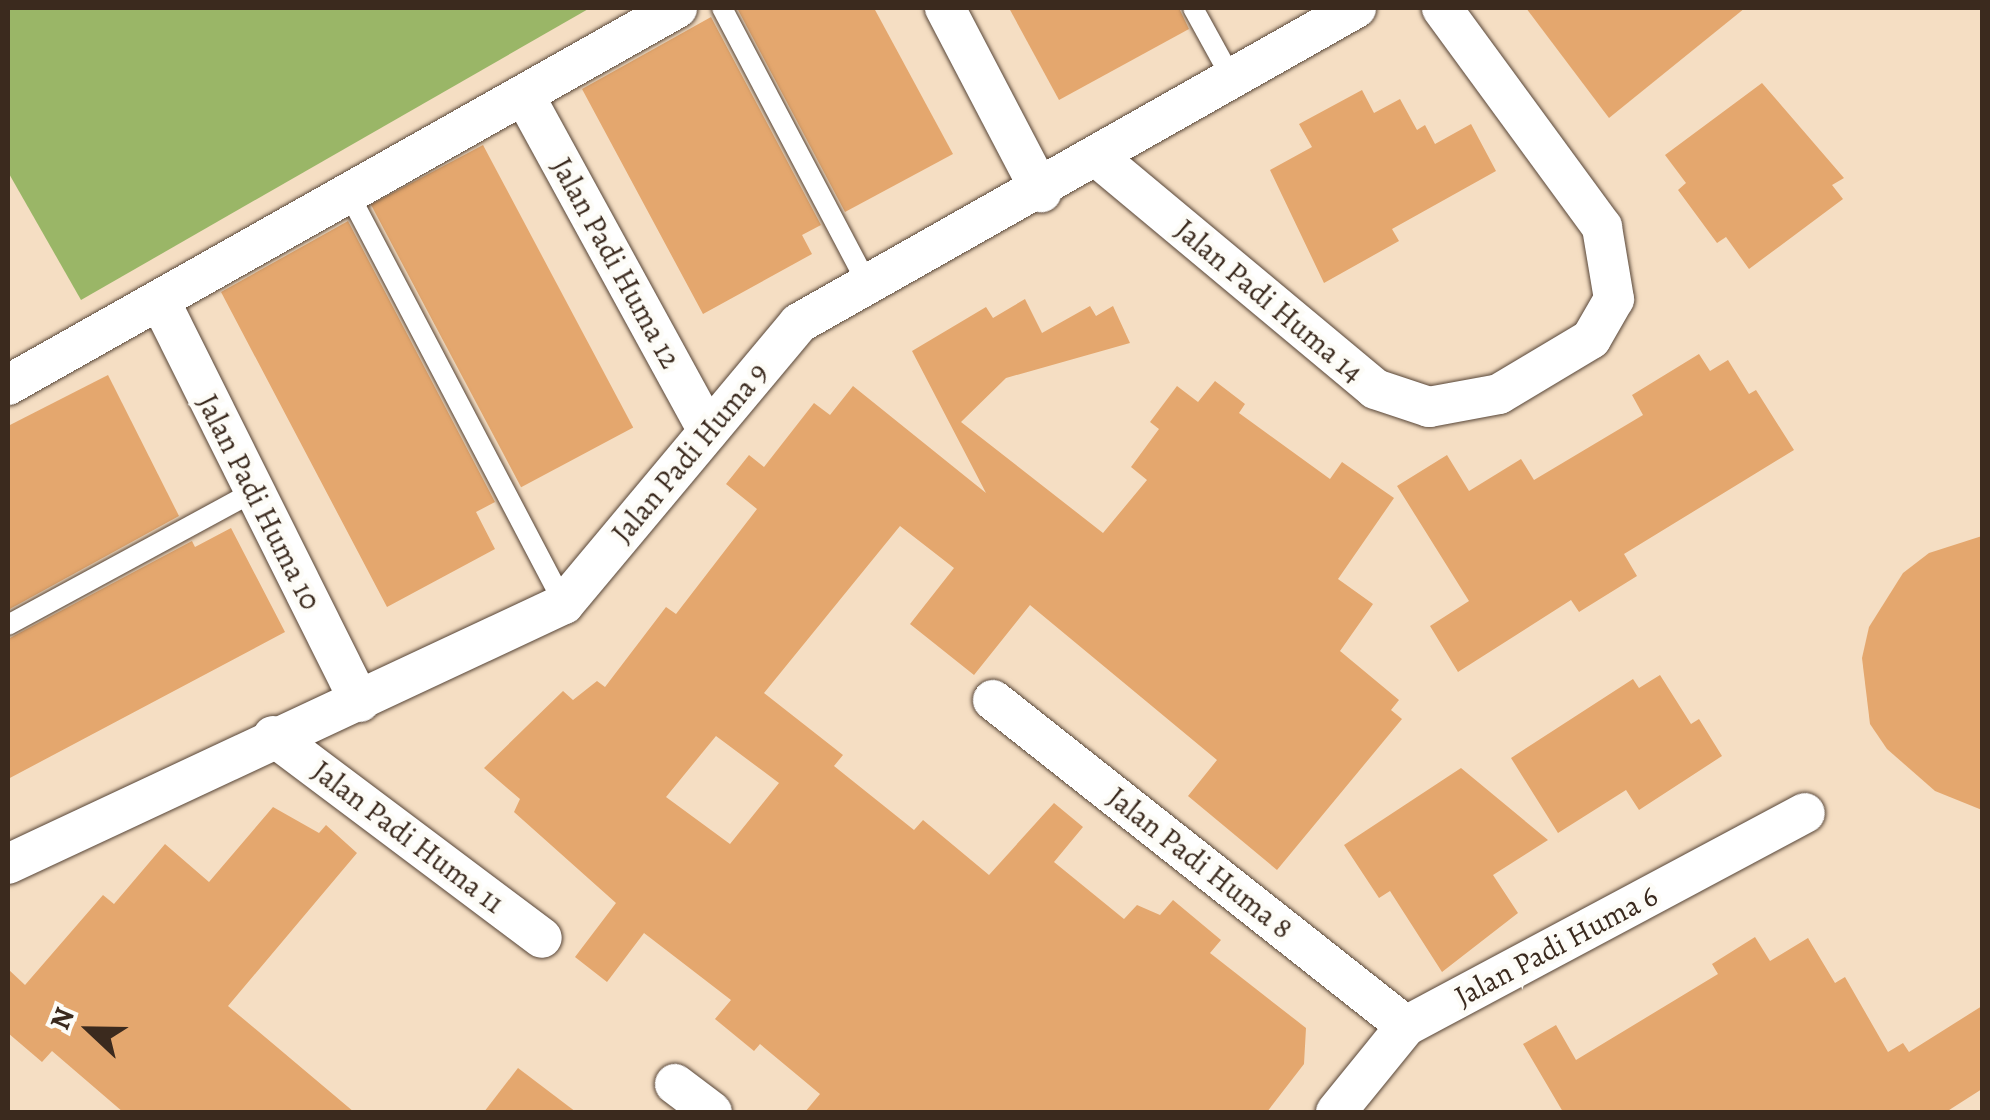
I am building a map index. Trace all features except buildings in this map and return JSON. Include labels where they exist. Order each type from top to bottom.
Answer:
[{"type":"street","points":[[8,385],[350,196],[677,8]]},
{"type":"street","points":[[945,8],[1040,192]]},
{"type":"street","name":"Jalan Padi Huma 9","points":[[8,864],[273,736],[360,702],[564,604],[799,323],[1040,192],[1230,77],[1356,8]]},
{"type":"street","name":"Jalan Padi Huma 14","points":[[1098,157],[1375,390],[1429,408],[1499,394],[1591,339],[1614,299],[1602,227],[1442,8]]},
{"type":"street","name":"Jalan Padi Huma 12","points":[[524,95],[708,430]]},
{"type":"street","name":"Jalan Padi Huma 10","points":[[160,301],[360,702]]},
{"type":"street","name":"Jalan Padi Huma 8","points":[[993,700],[1406,1026]]},
{"type":"street","name":"Jalan Padi Huma 11","points":[[273,736],[542,938]]},
{"type":"street","name":"Jalan Padi Huma 6","points":[[1336,1112],[1406,1026],[1804,813]]},
{"type":"street","points":[[675,1084],[712,1112]]},
{"type":"lane","points":[[722,8],[868,285]]},
{"type":"lane","points":[[1193,8],[1230,77]]},
{"type":"lane","points":[[350,196],[564,604]]},
{"type":"lane","points":[[8,625],[253,492]]},
{"type":"green space","points":[[8,8],[590,8],[81,300],[8,172]]}]
